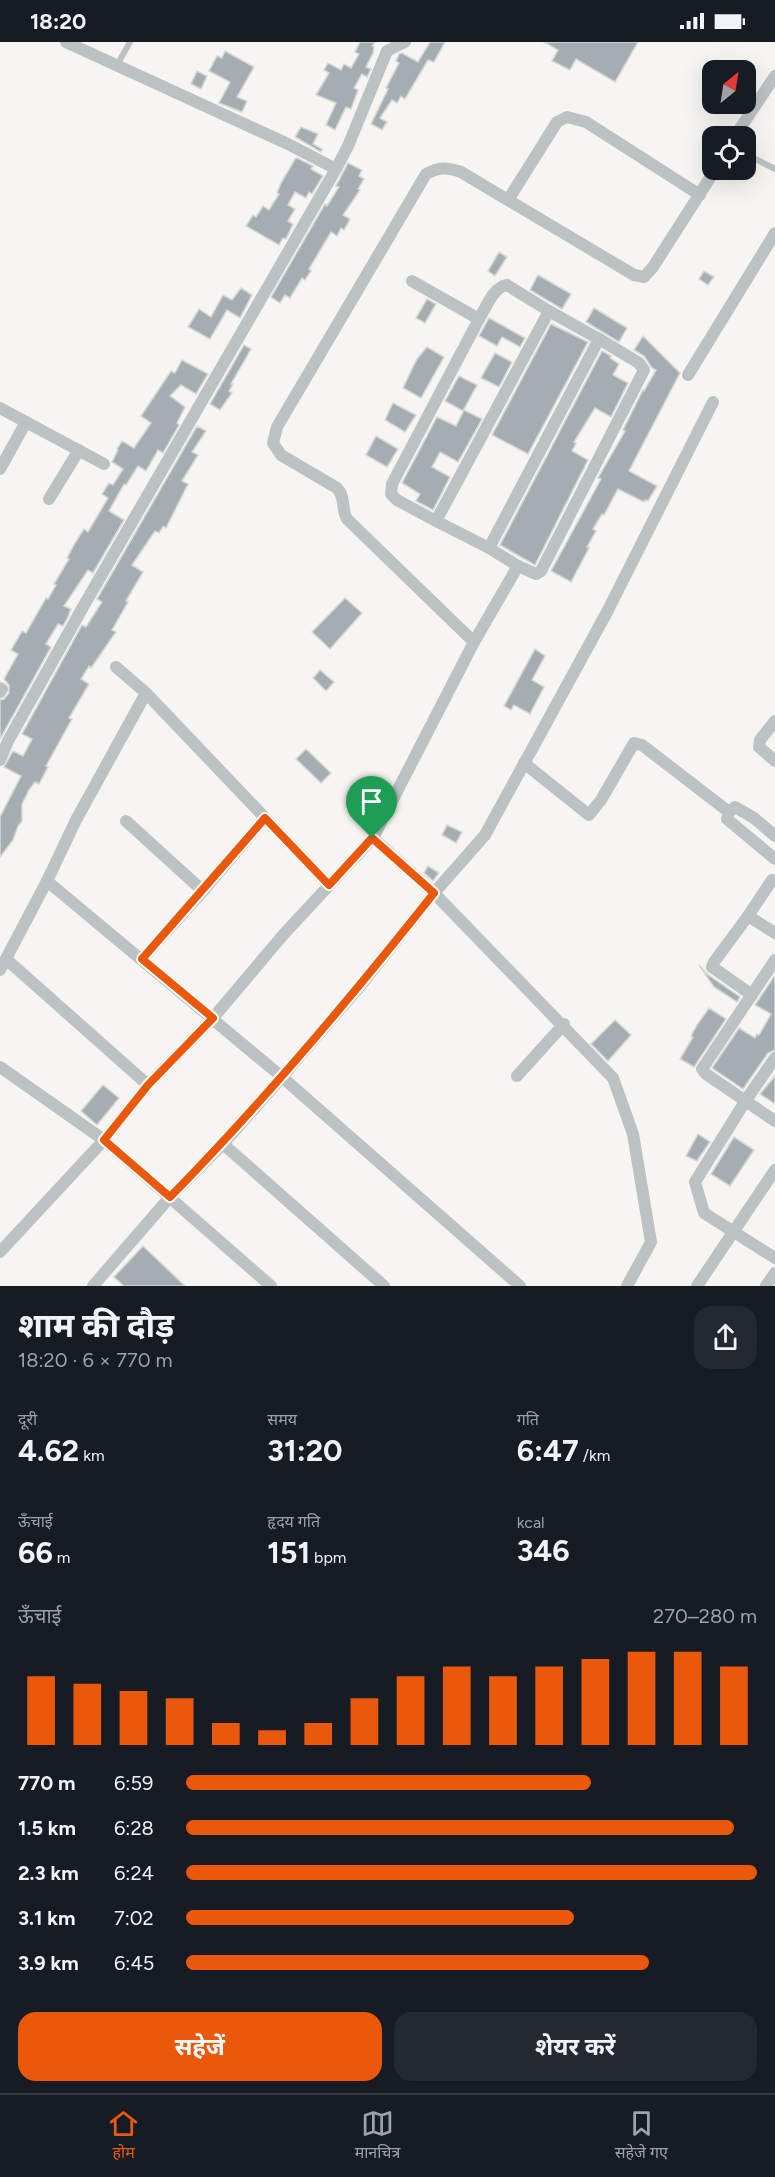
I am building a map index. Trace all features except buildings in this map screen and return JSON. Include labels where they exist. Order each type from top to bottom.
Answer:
[{"type":"street","points":[[66,42],[288,144],[336,169]]},
{"type":"street","points":[[0,760],[8,741],[83,607],[336,169],[348,146],[388,46],[405,42]]},
{"type":"street","points":[[742,126],[775,76]]},
{"type":"street","points":[[508,200],[557,122],[567,117],[586,122],[700,195]]},
{"type":"street","points":[[474,642],[347,519],[341,493],[337,488],[280,455],[273,443],[277,427],[426,174],[437,168],[448,168],[461,172],[634,275],[644,277],[653,267],[709,180]]},
{"type":"street","points":[[688,375],[775,233]]},
{"type":"street","points":[[412,281],[479,319]]},
{"type":"street","points":[[507,285],[639,363],[644,370],[541,571],[536,574],[397,500],[391,494],[392,484],[479,319],[495,293],[502,286],[507,285]]},
{"type":"street","points":[[436,521],[549,311]]},
{"type":"street","points":[[489,548],[599,339]]},
{"type":"street","points":[[93,1286],[170,1197],[223,1144],[282,1077],[485,835],[606,612],[713,402]]},
{"type":"street","points":[[0,408],[104,464]]},
{"type":"street","points":[[0,469],[26,422]]},
{"type":"street","points":[[49,499],[79,450]]},
{"type":"street","points":[[0,1252],[104,1140],[148,1085],[213,1018],[283,935],[372,838],[474,642],[518,566]]},
{"type":"street","points":[[116,667],[146,693],[329,885]]},
{"type":"street","points":[[146,693],[76,820],[3,964],[148,1085]]},
{"type":"street","points":[[775,721],[760,740],[759,747],[775,761]]},
{"type":"street","points":[[524,763],[589,815],[601,800],[634,743],[642,745],[729,812]]},
{"type":"street","points":[[775,836],[735,807],[729,812],[727,819],[775,858]]},
{"type":"street","points":[[142,959],[265,818]]},
{"type":"street","points":[[126,821],[203,891]]},
{"type":"street","points":[[372,838],[434,893],[564,1024],[613,1077],[633,1134],[651,1242],[627,1286]]},
{"type":"street","points":[[47,880],[282,1077],[520,1286]]},
{"type":"street","points":[[752,995],[712,967],[772,880]]},
{"type":"street","points":[[748,916],[775,933]]},
{"type":"street","points":[[775,960],[702,1069],[775,1121]]},
{"type":"street","points":[[517,1076],[564,1024]]},
{"type":"street","points":[[775,1058],[695,1182],[704,1213],[775,1258]]},
{"type":"street","points":[[0,1068],[104,1140],[271,1286]]},
{"type":"street","points":[[223,1144],[384,1286]]},
{"type":"street","points":[[697,1286],[775,1170]]},
{"type":"street","points":[[766,1286],[775,1273]]},
{"type":"lane","points":[[117,66],[130,42]]},
{"type":"lane","points":[[756,159],[775,169]]},
{"type":"route","points":[[265,818],[329,885],[372,838],[434,893],[361,985],[282,1077],[223,1144],[170,1197],[104,1140],[148,1085],[213,1018],[142,959],[265,818]]}]
